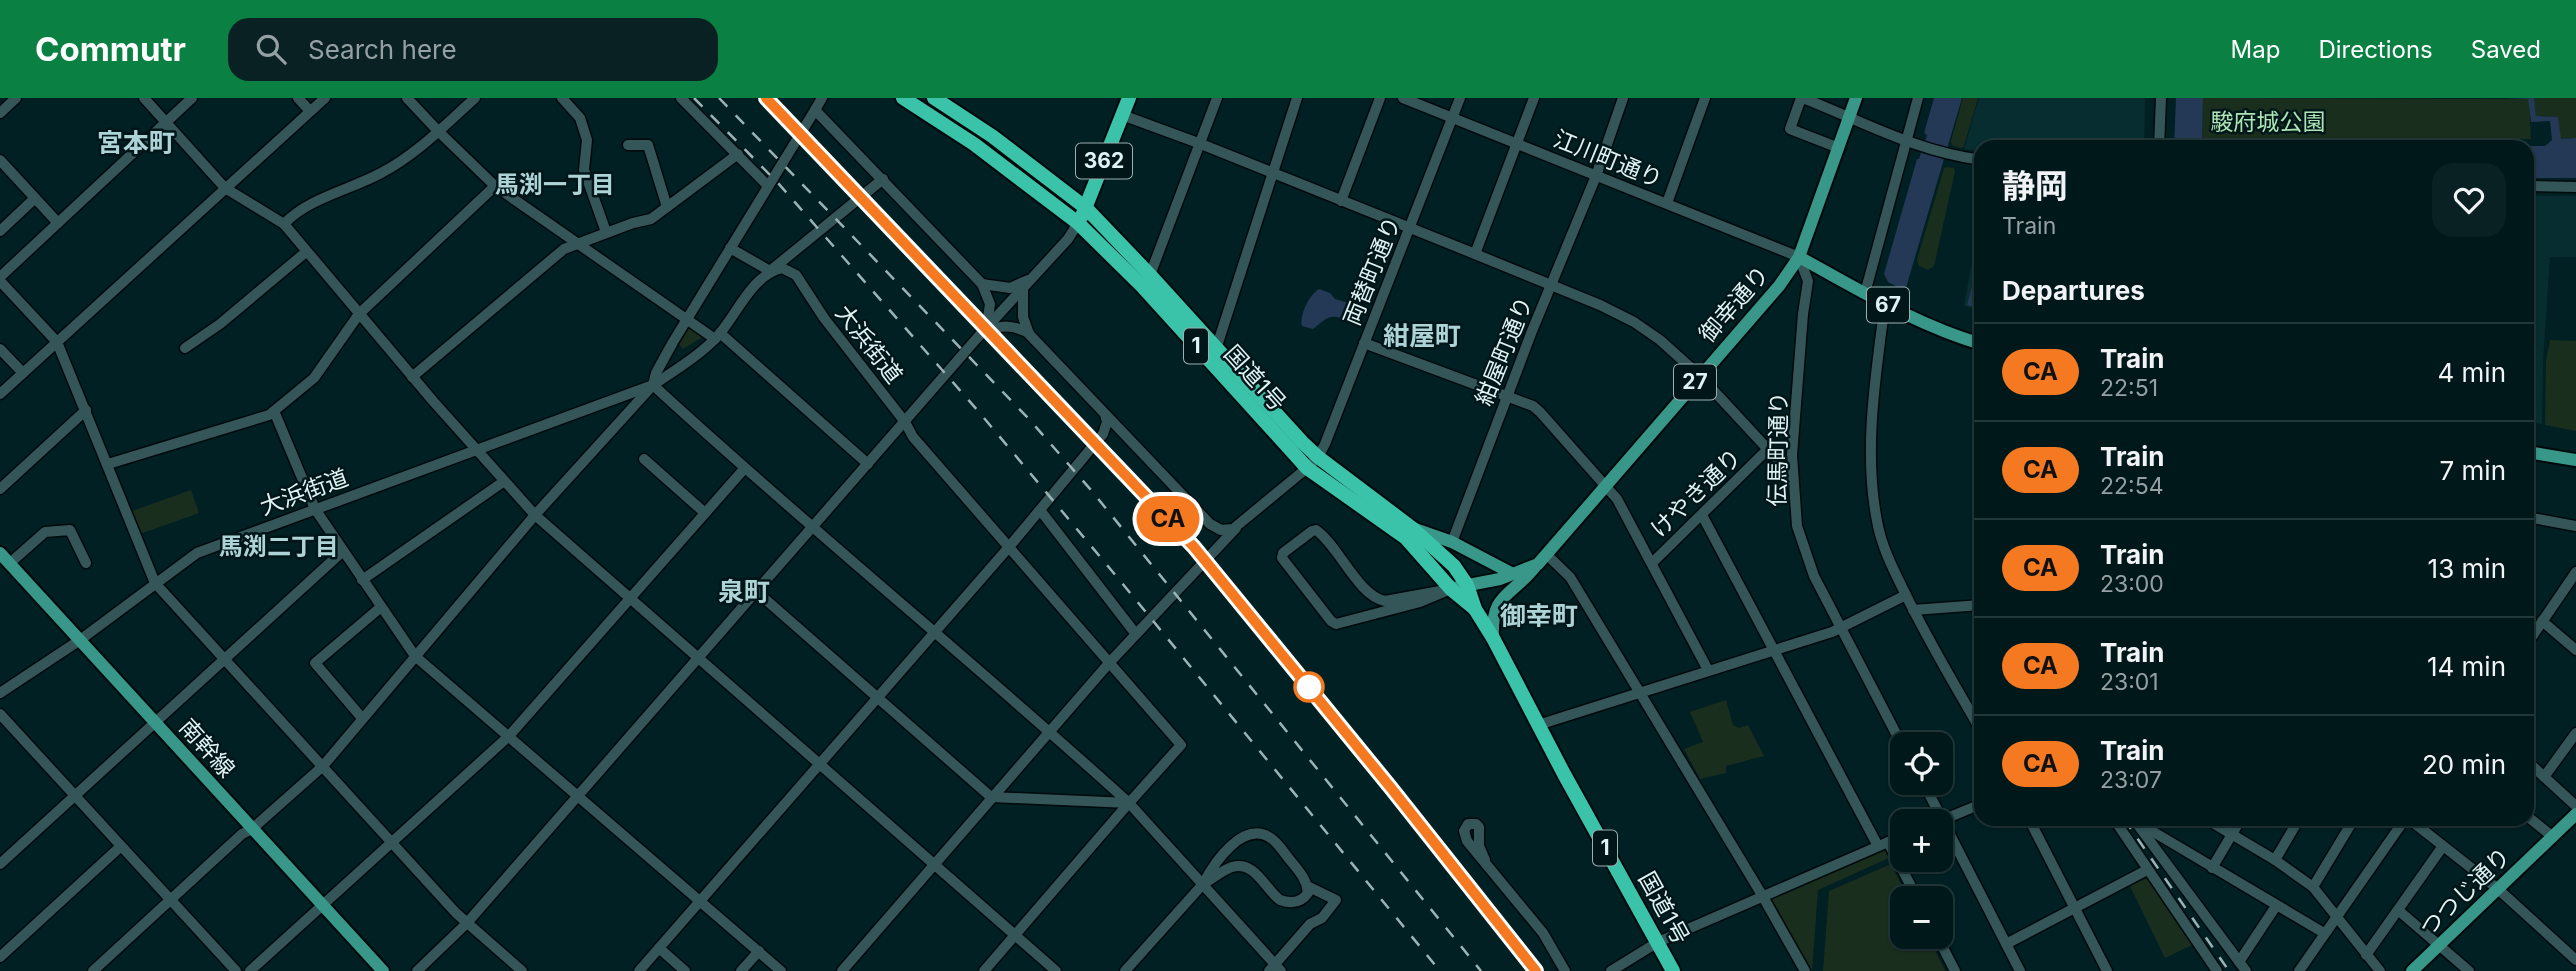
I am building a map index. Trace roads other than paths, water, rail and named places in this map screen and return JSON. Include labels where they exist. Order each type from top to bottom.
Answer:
[{"type":"highway","name":"国道1号","points":[[903,98],[974,144],[1078,223],[1312,463],[1406,538],[1451,589],[1475,609]]},
{"type":"highway","name":"国道1号","points":[[934,98],[992,136],[1086,208],[1216,349],[1312,463],[1412,528],[1454,566],[1467,585],[1475,609],[1673,971]]},
{"type":"highway","name":"362","points":[[1078,223],[1129,98]]},
{"type":"main road","name":"御幸通り","points":[[1451,589],[1500,579],[1542,559],[1779,286],[1799,257],[1856,98]]},
{"type":"main road","name":"67","points":[[1799,257],[1930,326],[1974,342]]},
{"type":"main road","points":[[2534,453],[2576,460]]},
{"type":"main road","points":[[1412,528],[1452,542],[1513,574]]},
{"type":"main road","name":"南幹線","points":[[0,553],[383,971]]},
{"type":"main road","name":"27","points":[[1493,638],[1492,621],[1499,601],[1521,583],[1542,559]]},
{"type":"main road","name":"つつじ通り","points":[[2412,971],[2576,814]]},
{"type":"street","points":[[0,113],[16,98]]},
{"type":"street","points":[[144,98],[225,188],[285,224],[412,377],[535,515],[1056,971]]},
{"type":"street","points":[[192,98],[0,279],[57,342],[155,583],[391,844],[467,923],[522,971]]},
{"type":"street","points":[[298,98],[310,111]]},
{"type":"street","points":[[0,394],[325,98]]},
{"type":"street","points":[[407,98],[495,186],[717,336],[868,464]]},
{"type":"street","points":[[285,224],[306,207],[382,173],[438,131],[475,98]]},
{"type":"street","points":[[562,98],[580,118],[587,140],[584,170],[606,232]]},
{"type":"street","points":[[681,98],[768,186]]},
{"type":"street","points":[[822,98],[687,318],[656,373],[653,385],[744,469],[1050,731],[1128,803],[1203,884],[1275,969],[1310,924],[1330,909],[1336,900],[1307,886]]},
{"type":"street","points":[[1150,275],[1217,98]]},
{"type":"street","points":[[1216,349],[1297,98]]},
{"type":"street","points":[[1341,201],[1380,98]]},
{"type":"street","name":"江川町通り","points":[[1402,98],[1799,257]]},
{"type":"street","name":"両替町通り","points":[[1312,463],[1325,444],[1460,98]]},
{"type":"street","points":[[1475,254],[1534,98]]},
{"type":"street","name":"紺屋町通り","points":[[1452,542],[1623,98]]},
{"type":"street","points":[[1667,203],[1705,98]]},
{"type":"street","points":[[1839,148],[1790,129],[1802,98],[1906,142],[1949,156],[1974,159]]},
{"type":"street","points":[[1865,293],[1918,98]]},
{"type":"street","points":[[2159,140],[2161,98]]},
{"type":"street","points":[[815,110],[982,284],[991,314],[986,328]]},
{"type":"street","points":[[1122,115],[1600,305],[1645,329],[1700,376],[1784,469],[1794,496]]},
{"type":"street","points":[[628,145],[648,145],[667,207]]},
{"type":"street","points":[[412,377],[564,249],[606,232],[651,219],[738,154]]},
{"type":"street","points":[[0,160],[58,223]]},
{"type":"street","points":[[730,248],[770,271],[883,179]]},
{"type":"street","points":[[108,464],[269,415],[314,378],[359,314],[495,186]]},
{"type":"street","points":[[2534,186],[2576,187]]},
{"type":"street","points":[[0,231],[34,200]]},
{"type":"street","points":[[417,971],[467,923],[1078,223]]},
{"type":"street","points":[[185,348],[220,324],[306,252]]},
{"type":"street","name":"伝馬町通り","points":[[1799,257],[1808,281],[1793,438],[1797,526],[1807,560],[1895,732]]},
{"type":"street","name":"大浜街道","points":[[93,971],[243,834],[323,766],[535,515],[653,385],[693,358],[717,336],[770,271],[782,268],[796,275],[824,318],[905,422],[913,438],[1181,745],[1128,803]]},
{"type":"street","points":[[982,284],[1010,288],[1019,286],[1034,276]]},
{"type":"street","points":[[1023,289],[1023,317],[1029,334]]},
{"type":"street","points":[[1885,303],[1876,375],[1871,478],[1877,524],[1913,610],[1974,719]]},
{"type":"street","points":[[978,337],[1000,327],[1012,326],[1029,334],[1210,524],[1222,530],[1236,527]]},
{"type":"street","points":[[1364,343],[1533,406],[1540,412],[1617,499],[1708,670]]},
{"type":"street","points":[[0,349],[23,373]]},
{"type":"street","name":"大浜街道","points":[[0,693],[80,640],[197,553],[653,385]]},
{"type":"street","points":[[0,489],[86,410]]},
{"type":"street","points":[[639,971],[1009,547],[1104,434],[1107,422],[1103,410]]},
{"type":"street","points":[[274,411],[315,509],[415,656],[781,971]]},
{"type":"street","points":[[1104,434],[1114,432],[1126,435]]},
{"type":"street","name":"けやき通り","points":[[1651,563],[1767,450]]},
{"type":"street","points":[[644,459],[705,513]]},
{"type":"street","points":[[842,971],[1135,633],[1236,527],[1312,463]]},
{"type":"street","points":[[250,971],[509,736],[744,469]]},
{"type":"street","points":[[362,580],[503,482]]},
{"type":"street","points":[[1040,510],[1135,633]]},
{"type":"street","points":[[1702,515],[1878,846]]},
{"type":"street","points":[[2534,518],[2576,526]]},
{"type":"street","points":[[9,564],[44,531],[70,530],[86,563]]},
{"type":"street","points":[[1428,595],[1378,600],[1316,530],[1287,550],[1282,558],[1336,624],[1451,589]]},
{"type":"street","points":[[0,864],[343,551]]},
{"type":"street","points":[[1542,559],[1570,577],[1805,971]]},
{"type":"street","points":[[2534,633],[2576,572]]},
{"type":"street","points":[[757,592],[991,797],[1128,803]]},
{"type":"street","points":[[1538,725],[1840,629],[1906,595]]},
{"type":"street","points":[[1913,610],[1974,606]]},
{"type":"street","points":[[362,718],[315,663],[381,607]]},
{"type":"street","points":[[2542,621],[2576,650]]},
{"type":"street","points":[[0,714],[236,971]]},
{"type":"street","points":[[2544,777],[2576,733]]},
{"type":"street","points":[[2534,768],[2576,806]]},
{"type":"street","points":[[984,971],[1128,803]]},
{"type":"street","points":[[1953,815],[1974,807]]},
{"type":"street","points":[[2534,821],[2553,836]]},
{"type":"street","points":[[2033,826],[2107,971]]},
{"type":"street","points":[[2119,826],[2217,971]]},
{"type":"street","points":[[2138,826],[2246,971]]},
{"type":"street","points":[[2144,826],[2324,933]]},
{"type":"street","points":[[2217,826],[2275,860],[2313,887],[2380,971]]},
{"type":"street","points":[[2212,868],[2237,826]]},
{"type":"street","points":[[2275,860],[2295,826]]},
{"type":"street","points":[[2313,887],[2350,826]]},
{"type":"street","points":[[2299,971],[2336,915],[2402,826]]},
{"type":"street","points":[[2416,826],[2498,889],[2576,960]]},
{"type":"street","points":[[1125,971],[1203,884],[1210,870],[1236,842],[1247,835],[1258,834],[1272,839],[1304,877],[1308,892],[1304,898],[1287,903],[1275,896],[1256,873],[1243,866],[1230,868],[1203,884]]},
{"type":"street","points":[[1953,841],[2020,971]]},
{"type":"street","points":[[1611,971],[1658,942],[1888,842],[1911,886]]},
{"type":"street","points":[[2366,955],[2443,846]]},
{"type":"street","points":[[0,957],[120,847]]},
{"type":"street","points":[[1485,860],[1543,933],[1565,971]]},
{"type":"street","points":[[2006,944],[2147,870]]},
{"type":"street","points":[[2238,962],[2276,906]]},
{"type":"street","points":[[2398,910],[2469,971]]},
{"type":"street","points":[[659,948],[685,971]]},
{"type":"street","points":[[1944,949],[1955,971]]},
{"type":"street","points":[[741,971],[759,951]]},
{"type":"railway","points":[[694,98],[778,183],[979,412],[1440,971]]},
{"type":"railway","points":[[719,98],[1028,418],[1091,490],[1481,971]]},
{"type":"railway","points":[[766,98],[1194,547],[1536,971]]},
{"type":"railway","points":[[2129,826],[2229,971]]},
{"type":"train","name":"CA","points":[[766,98],[1194,547],[1536,971]]},
{"type":"district","name":"宮本町","points":[[136,143]]},
{"type":"district","name":"馬渕一丁目","points":[[555,185]]},
{"type":"district","name":"紺屋町","points":[[1422,336]]},
{"type":"district","name":"馬渕二丁目","points":[[279,547]]},
{"type":"district","name":"泉町","points":[[744,592]]},
{"type":"district","name":"御幸町","points":[[1539,616]]},
{"type":"park label","name":"駿府城公園","points":[[2268,122]]}]
